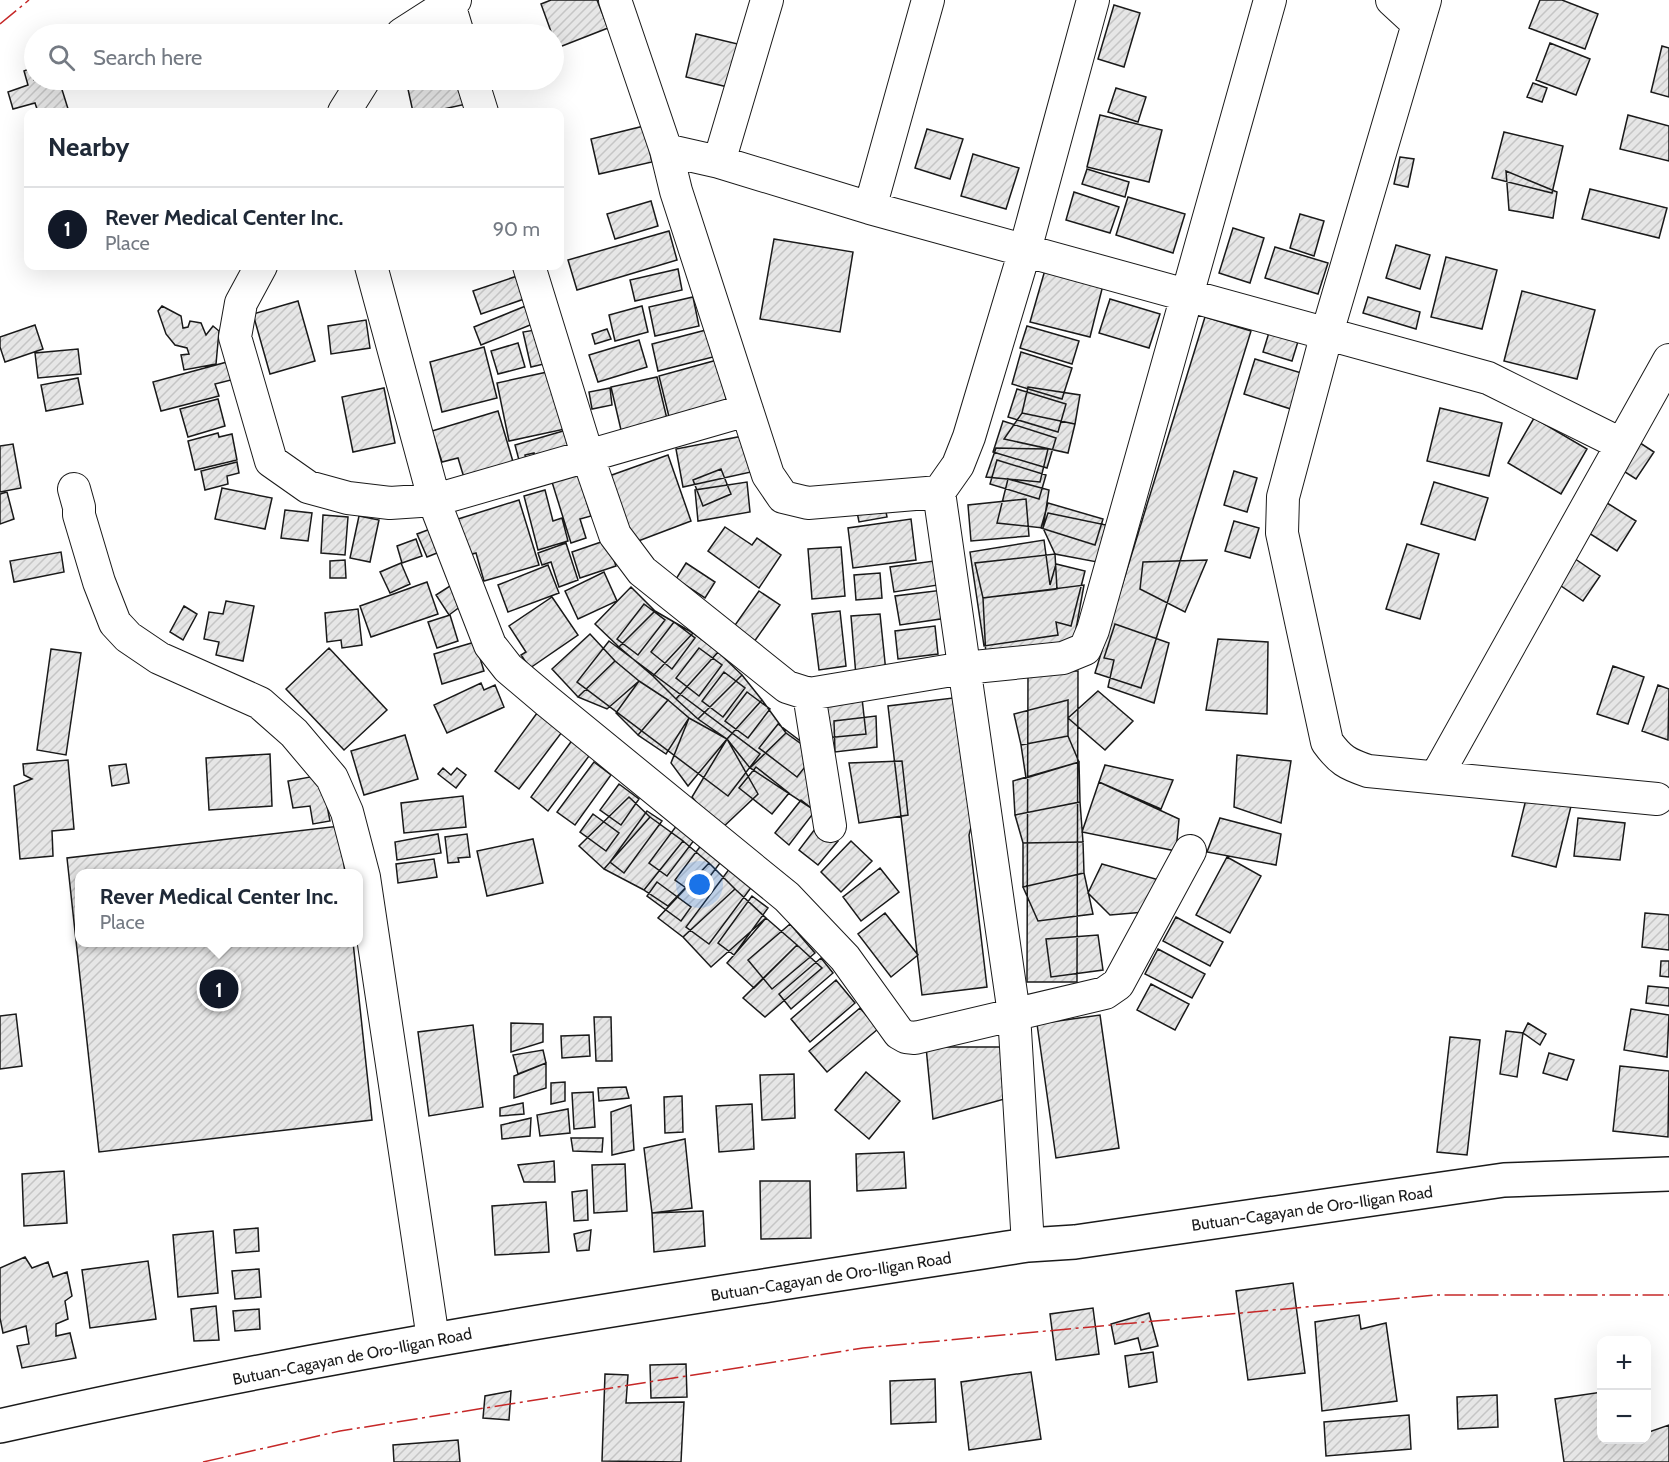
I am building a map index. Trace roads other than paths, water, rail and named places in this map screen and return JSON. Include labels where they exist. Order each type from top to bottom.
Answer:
[{"type":"highway","name":"Butuan-Cagayan de Oro-Iligan Road","points":[[0,1426],[95,1405],[432,1339],[1035,1244],[1075,1242],[1504,1180],[1669,1174]]},
{"type":"street","points":[[615,0],[666,150],[676,191],[768,475],[783,497],[808,503],[939,492]]},
{"type":"street","points":[[719,162],[767,0]]},
{"type":"street","points":[[870,208],[928,0]]},
{"type":"street","points":[[1035,1244],[1014,1014],[939,492],[958,465],[969,437],[1025,250],[1093,0]]},
{"type":"street","points":[[530,270],[588,457],[615,535],[642,571],[787,687],[809,694],[964,668],[1063,658],[1085,650],[1093,630],[1270,0]]},
{"type":"street","points":[[1392,0],[1421,12],[1327,333],[1283,497],[1282,533],[1327,742],[1339,758],[1351,766],[1368,771],[1657,799]]},
{"type":"street","points":[[418,24],[452,2],[456,24]]},
{"type":"street","points":[[346,108],[358,90]]},
{"type":"street","points":[[475,90],[481,108]]},
{"type":"street","points":[[666,150],[719,162],[870,208],[1488,378],[1621,444]]},
{"type":"street","points":[[259,270],[241,303],[235,337],[271,461],[308,487],[348,498],[390,503],[435,500],[747,410]]},
{"type":"street","points":[[372,270],[435,500],[490,645],[508,668],[787,897],[845,958],[899,1032],[906,1037],[915,1038],[1105,993],[1114,988],[1190,851]]},
{"type":"street","points":[[1437,777],[1669,360]]},
{"type":"street","points":[[74,489],[95,571],[115,623],[128,637],[159,658],[260,703],[294,733],[332,778],[347,812],[362,869]]},
{"type":"street","points":[[809,694],[830,826]]},
{"type":"street","points":[[363,873],[432,1339]]},
{"type":"place","name":"Rever Medical Center Inc.","points":[[219,989]]}]
